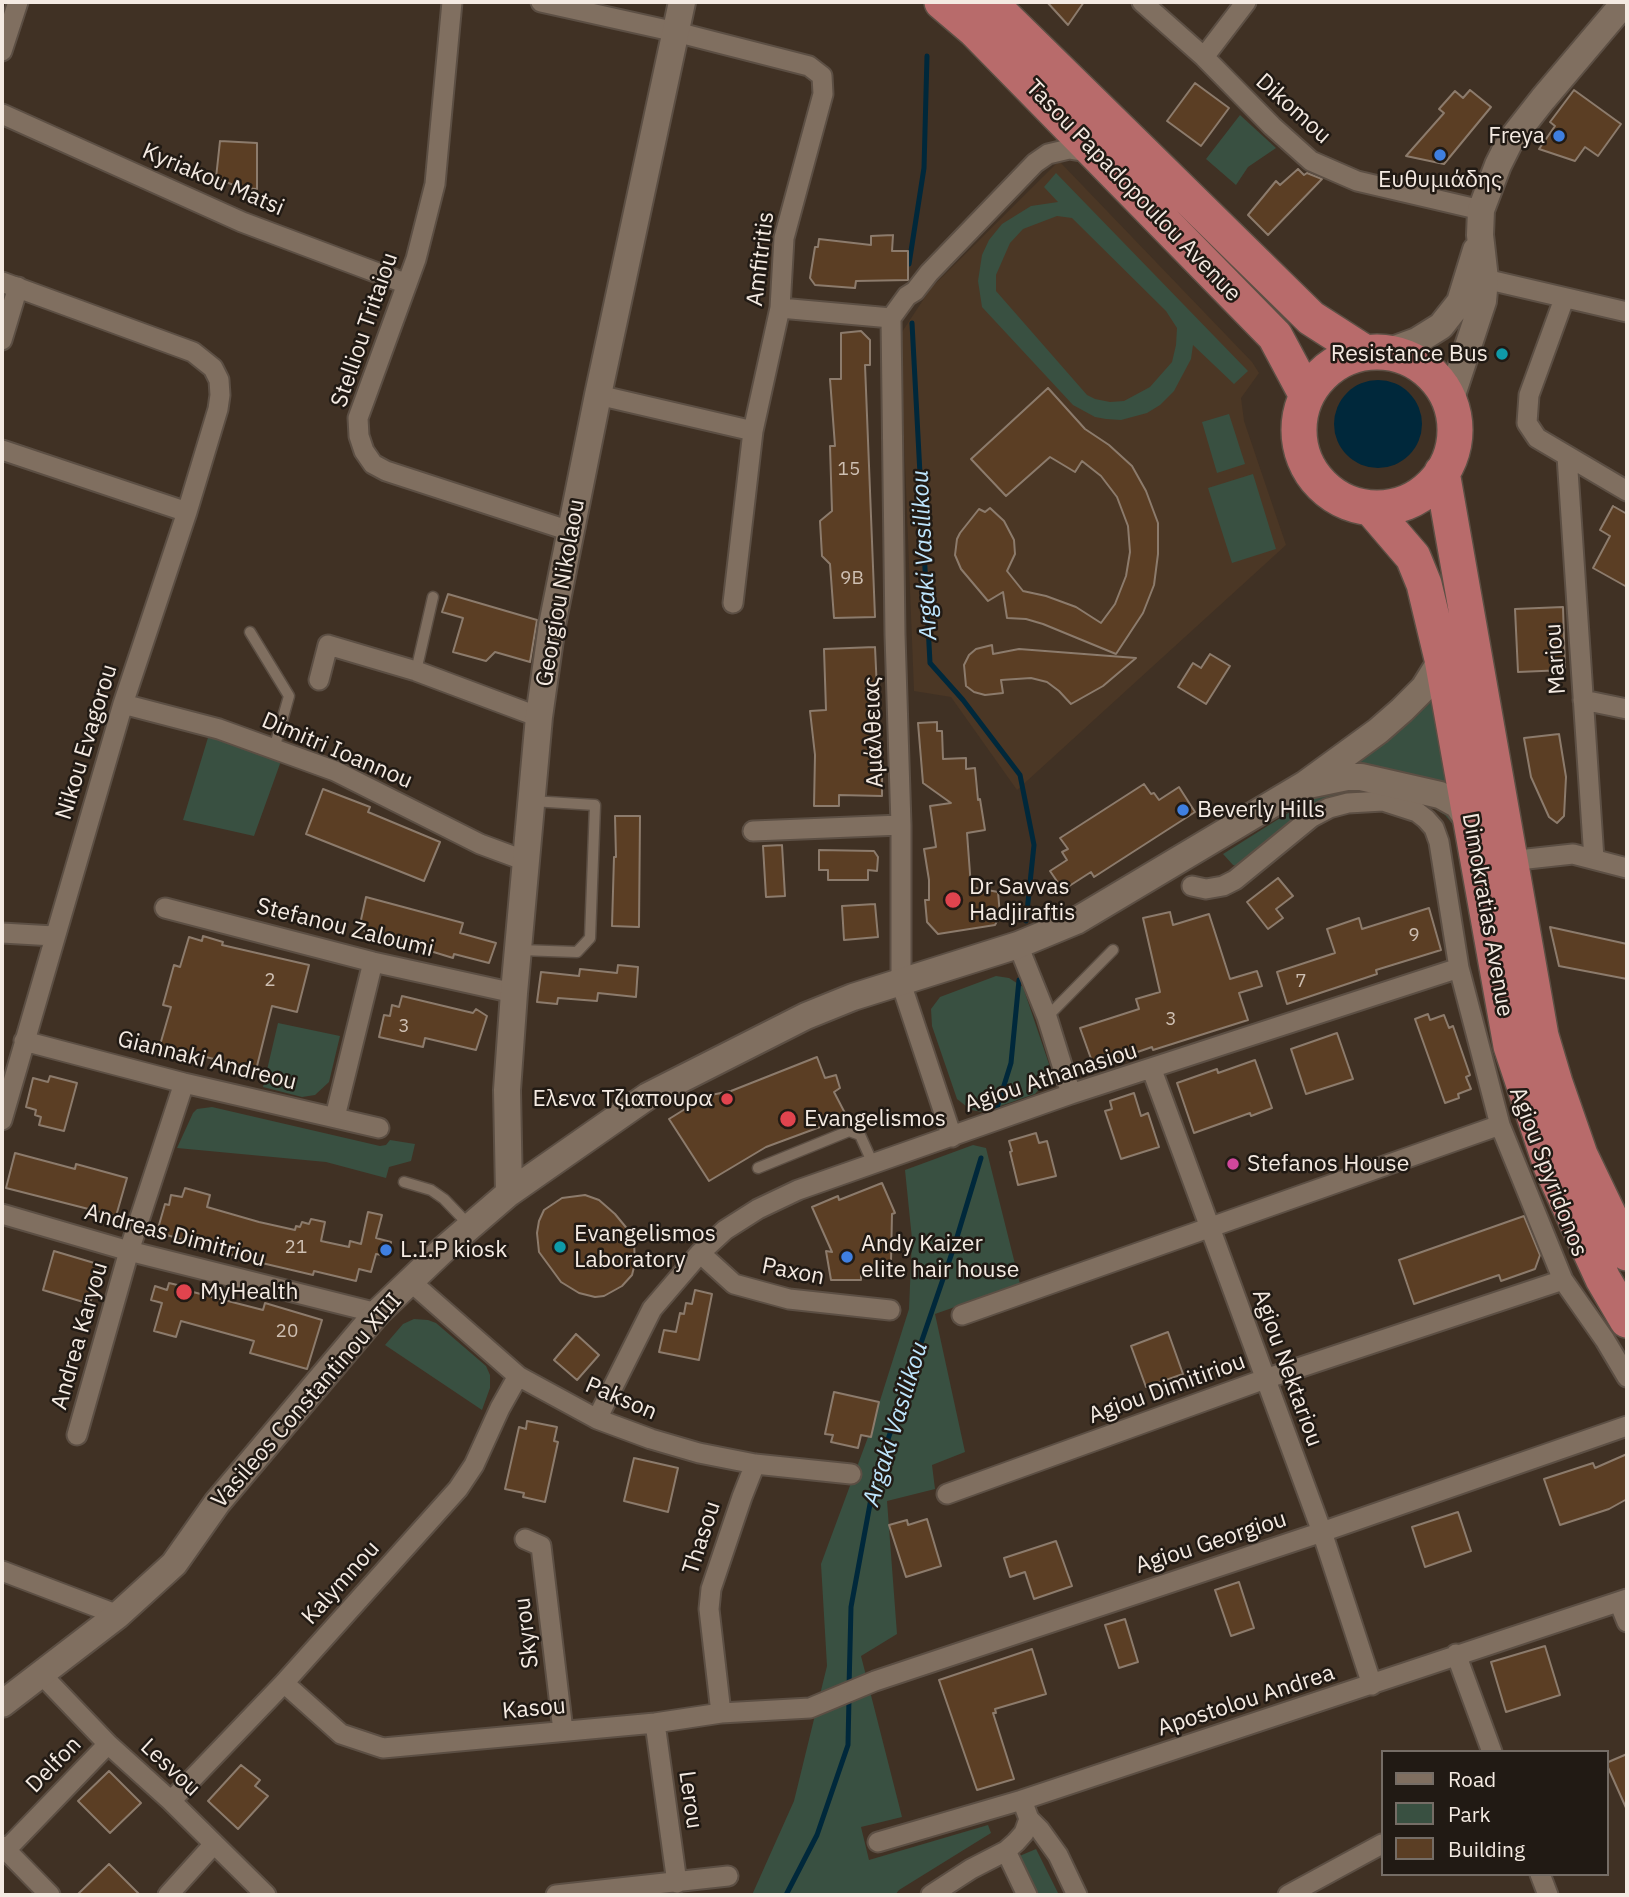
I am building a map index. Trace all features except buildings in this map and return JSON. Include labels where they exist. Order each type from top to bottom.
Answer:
[{"type":"highway","name":"Tasou Papadopoulou Avenue","points":[[942,2],[975,30],[1275,336],[1306,394]]},
{"type":"highway","name":"Tasou Papadopoulou Avenue","points":[[1001,6],[1311,318],[1376,352]]},
{"type":"highway","points":[[1376,352],[1413,360],[1436,377],[1450,401],[1455,425],[1450,458],[1429,488],[1411,500],[1391,507],[1371,508],[1346,502],[1324,488],[1308,468],[1299,444],[1298,419],[1306,394],[1321,374],[1341,360],[1376,352]]},
{"type":"highway","name":"Dimokratias Avenue","points":[[1442,472],[1541,1036],[1580,1155],[1627,1253]]},
{"type":"highway","name":"Dimokratias Avenue","points":[[1371,508],[1413,557],[1424,584],[1442,659],[1511,1046],[1526,1094],[1551,1166],[1602,1279],[1627,1320]]},
{"type":"street","points":[[2,51],[18,2]]},
{"type":"street","name":"Stelliou Tritaiou","points":[[452,2],[435,184],[416,259],[358,418],[359,436],[364,451],[373,464],[386,471],[570,531]]},
{"type":"street","points":[[541,2],[676,32]]},
{"type":"street","name":"Georgiou Nikolaou","points":[[509,1193],[507,1090],[514,993],[540,717],[552,625],[597,395],[682,2]]},
{"type":"street","name":"Dikomou","points":[[1142,2],[1204,57],[1311,161],[1357,181],[1481,222]]},
{"type":"street","points":[[1204,57],[1246,2]]},
{"type":"street","points":[[1376,352],[1417,341],[1441,326],[1460,302],[1481,222],[1510,141],[1625,2]]},
{"type":"street","name":"Amfitritis","points":[[676,32],[809,66],[822,76],[823,94],[784,238],[780,308],[753,430],[733,603]]},
{"type":"street","name":"Kyriakou Matsi","points":[[2,114],[243,222],[407,284]]},
{"type":"street","points":[[780,308],[891,318],[907,296],[915,291],[1035,163],[1048,155],[1069,149],[1096,153]]},
{"type":"street","points":[[1450,401],[1477,323],[1485,279],[1481,222]]},
{"type":"street","points":[[1485,279],[1627,312]]},
{"type":"street","points":[[2,340],[10,285]]},
{"type":"street","name":"Nikou Evagorou","points":[[2,1120],[123,704],[187,512],[220,395],[219,380],[213,368],[193,352],[10,285]]},
{"type":"street","points":[[1564,299],[1529,396],[1527,423],[1536,438],[1627,491]]},
{"type":"street","name":"Αμάλθειας","points":[[891,318],[895,635],[901,825],[901,983],[952,1137]]},
{"type":"street","points":[[597,395],[753,430]]},
{"type":"street","points":[[2,450],[187,512]]},
{"type":"street","name":"Mariou","points":[[1567,456],[1594,859]]},
{"type":"street","points":[[319,680],[328,645],[416,671],[540,717]]},
{"type":"street","name":"Vasileos Constantinou XIII","points":[[2,1704],[118,1615],[174,1564],[217,1503],[377,1313],[509,1193],[657,1091],[806,1016],[853,996],[1018,945],[1076,921],[1304,785],[1378,732],[1424,688],[1442,659]]},
{"type":"street","points":[[1583,701],[1627,709]]},
{"type":"street","name":"Dimitri Ioannou","points":[[123,704],[219,729],[335,771],[480,844],[526,861]]},
{"type":"street","name":"Vasileos Constantinou XIII","points":[[1304,785],[1353,777],[1402,785],[1451,799],[1463,810],[1471,827]]},
{"type":"street","name":"Agiou Spyridonos","points":[[1192,886],[1206,889],[1223,886],[1235,880],[1312,817],[1329,808],[1366,801],[1383,801],[1417,812],[1434,828],[1439,842],[1459,968],[1500,1125],[1563,1280],[1627,1377]]},
{"type":"street","points":[[753,831],[901,825]]},
{"type":"street","points":[[1509,861],[1573,854],[1627,868]]},
{"type":"street","name":"Stefanou Zaloumi","points":[[165,908],[373,961],[514,993]]},
{"type":"street","points":[[2,933],[54,936]]},
{"type":"street","points":[[1018,945],[1047,1017],[1071,1094]]},
{"type":"street","points":[[335,1117],[373,961]]},
{"type":"street","name":"Agiou Athanasiou","points":[[597,1419],[652,1309],[700,1253],[725,1230],[758,1209],[798,1190],[1071,1094],[1152,1070],[1459,968]]},
{"type":"street","name":"Giannaki Andreou","points":[[24,1041],[184,1083],[379,1128]]},
{"type":"street","name":"Agiou Nektariou","points":[[1152,1070],[1322,1532],[1372,1685]]},
{"type":"street","name":"Andrea Karyou","points":[[77,1436],[129,1251],[184,1083]]},
{"type":"street","points":[[962,1315],[1500,1125]]},
{"type":"street","name":"Andreas Dimitriou","points":[[2,1214],[129,1251],[377,1313]]},
{"type":"street","name":"Paxon","points":[[700,1253],[734,1284],[789,1300],[890,1310]]},
{"type":"street","name":"Agiou Dimitiriou","points":[[947,1494],[1265,1379],[1563,1280]]},
{"type":"street","name":"Pakson","points":[[410,1282],[518,1376],[597,1419],[650,1439],[699,1453],[755,1464],[851,1474]]},
{"type":"street","name":"Kalymnou","points":[[171,1801],[284,1682],[458,1489],[474,1465],[518,1376]]},
{"type":"street","name":"Agiou Georgiou","points":[[810,1709],[874,1681],[1322,1532],[1627,1426]]},
{"type":"street","name":"Thasou","points":[[721,1713],[709,1609],[711,1588],[755,1464]]},
{"type":"street","name":"Skyrou","points":[[525,1539],[541,1546],[562,1731]]},
{"type":"street","points":[[2,1571],[118,1615]]},
{"type":"street","points":[[1623,1600],[1627,1622]]},
{"type":"street","name":"Apostolou Andrea","points":[[878,1842],[1022,1800],[1623,1600]]},
{"type":"street","points":[[1456,1654],[1491,1750]]},
{"type":"street","name":"Lesvou","points":[[42,1675],[108,1744],[171,1801],[266,1895]]},
{"type":"street","name":"Kasou","points":[[284,1682],[341,1734],[383,1748],[655,1723],[721,1713],[810,1709]]},
{"type":"street","name":"Lerou","points":[[655,1723],[677,1883]]},
{"type":"street","name":"Delfon","points":[[5,1856],[108,1744]]},
{"type":"street","points":[[1022,1800],[1029,1819],[1058,1855],[1077,1895]]},
{"type":"street","points":[[931,1895],[971,1869],[1006,1851],[1024,1833],[1029,1819]]},
{"type":"street","points":[[168,1895],[214,1844]]},
{"type":"street","points":[[1288,1895],[1380,1845]]},
{"type":"street","points":[[1006,1851],[1027,1895]]},
{"type":"street","points":[[5,1856],[50,1895]]},
{"type":"street","points":[[556,1895],[728,1876]]},
{"type":"street","points":[[1541,1876],[1548,1895]]},
{"type":"lane","points":[[416,671],[433,597]]},
{"type":"lane","points":[[250,632],[289,696],[274,749]]},
{"type":"lane","points":[[518,950],[577,952],[590,938],[595,805],[532,801]]},
{"type":"lane","points":[[1047,1017],[1112,950]]},
{"type":"lane","points":[[758,1168],[849,1131],[860,1135],[873,1165]]},
{"type":"lane","points":[[404,1182],[431,1190],[471,1226]]},
{"type":"shaded area","points":[[1059,161],[1252,362],[1259,373],[1241,398],[1244,421],[1286,545],[1017,790],[951,697],[914,691],[900,335],[931,288]]},
{"type":"green space","points":[[1240,115],[1276,148],[1248,167],[1236,185],[1206,159]]},
{"type":"green space","points":[[1056,173],[1248,371],[1234,384],[1193,345],[1191,359],[1174,391],[1147,413],[1121,420],[1106,419],[1095,417],[1073,405],[982,307],[978,281],[982,255],[989,240],[1002,224],[1031,206],[1058,202],[1044,187]],"holes":[[[1057,216],[1072,218],[1166,311],[1177,328],[1172,362],[1150,387],[1124,401],[1110,402],[1087,395],[996,291],[996,275],[1010,243],[1023,229]]]},
{"type":"green space","points":[[1229,414],[1245,464],[1217,473],[1202,422]]},
{"type":"green space","points":[[1253,474],[1276,549],[1232,563],[1208,488]]},
{"type":"green space","points":[[1435,687],[1468,842],[1445,815],[1428,805],[1371,793],[1239,867],[1233,865],[1223,854],[1296,808],[1387,734]]},
{"type":"green space","points":[[210,731],[281,761],[254,836],[183,820]]},
{"type":"green space","points":[[996,976],[1009,978],[1023,987],[1049,1064],[1046,1082],[1035,1094],[983,1112],[971,1110],[957,1099],[932,1026],[931,1009],[940,997]]},
{"type":"green space","points":[[278,1023],[340,1036],[329,1082],[315,1095],[302,1097],[263,1087]]},
{"type":"green space","points":[[212,1107],[380,1146],[386,1145],[390,1140],[415,1144],[411,1161],[389,1167],[386,1178],[326,1162],[177,1148],[193,1113],[197,1109]]},
{"type":"green space","points":[[973,1145],[986,1148],[1020,1284],[935,1314],[965,1452],[932,1465],[935,1489],[887,1501],[897,1634],[861,1656],[902,1817],[861,1827],[869,1860],[988,1825],[991,1833],[895,1895],[752,1895],[794,1801],[827,1666],[821,1564],[871,1429],[909,1309],[912,1239],[905,1170]]},
{"type":"green space","points":[[414,1319],[436,1323],[486,1366],[490,1375],[490,1388],[482,1410],[385,1345],[403,1324]]},
{"type":"green space","points":[[1036,1849],[1059,1895],[1027,1895],[1010,1860]]},
{"type":"water","points":[[1378,380],[1395,383],[1409,393],[1419,407],[1422,424],[1419,441],[1409,455],[1395,465],[1378,468],[1361,465],[1347,455],[1337,441],[1334,424],[1337,407],[1347,393],[1361,383]]},
{"type":"waterway","name":"Argaki Vasilikou","points":[[909,264],[924,168],[927,56]]},
{"type":"waterway","name":"Argaki Vasilikou","points":[[912,323],[930,663],[963,700],[1020,775],[1034,845],[1026,921]]},
{"type":"waterway","name":"Argaki Vasilikou","points":[[996,1111],[1011,1063],[1019,980]]},
{"type":"waterway","name":"Argaki Vasilikou","points":[[849,1688],[851,1607],[875,1477],[954,1247],[981,1158]]},
{"type":"waterway","name":"Argaki Vasilikou","points":[[786,1895],[817,1835],[848,1745],[849,1698]]},
{"type":"place","name":"Freya","points":[[1559,136]]},
{"type":"place","name":"Ευθυμιάδης","points":[[1440,155]]},
{"type":"place","name":"Resistance Bus","points":[[1502,354]]},
{"type":"place","name":"Beverly Hills","points":[[1183,810]]},
{"type":"place","name":"Dr Savvas Hadjiraftis","points":[[953,900]]},
{"type":"place","name":"Ελενα Τζιαπουρα","points":[[727,1099]]},
{"type":"place","name":"Evangelismos","points":[[788,1119]]},
{"type":"place","name":"Stefanos House","points":[[1233,1164]]},
{"type":"place","name":"Evangelismos Laboratory","points":[[560,1247]]},
{"type":"place","name":"L.I.P kiosk","points":[[386,1250]]},
{"type":"place","name":"Andy Kaizer elite hair house","points":[[847,1257]]},
{"type":"place","name":"MyHealth","points":[[184,1292]]}]
